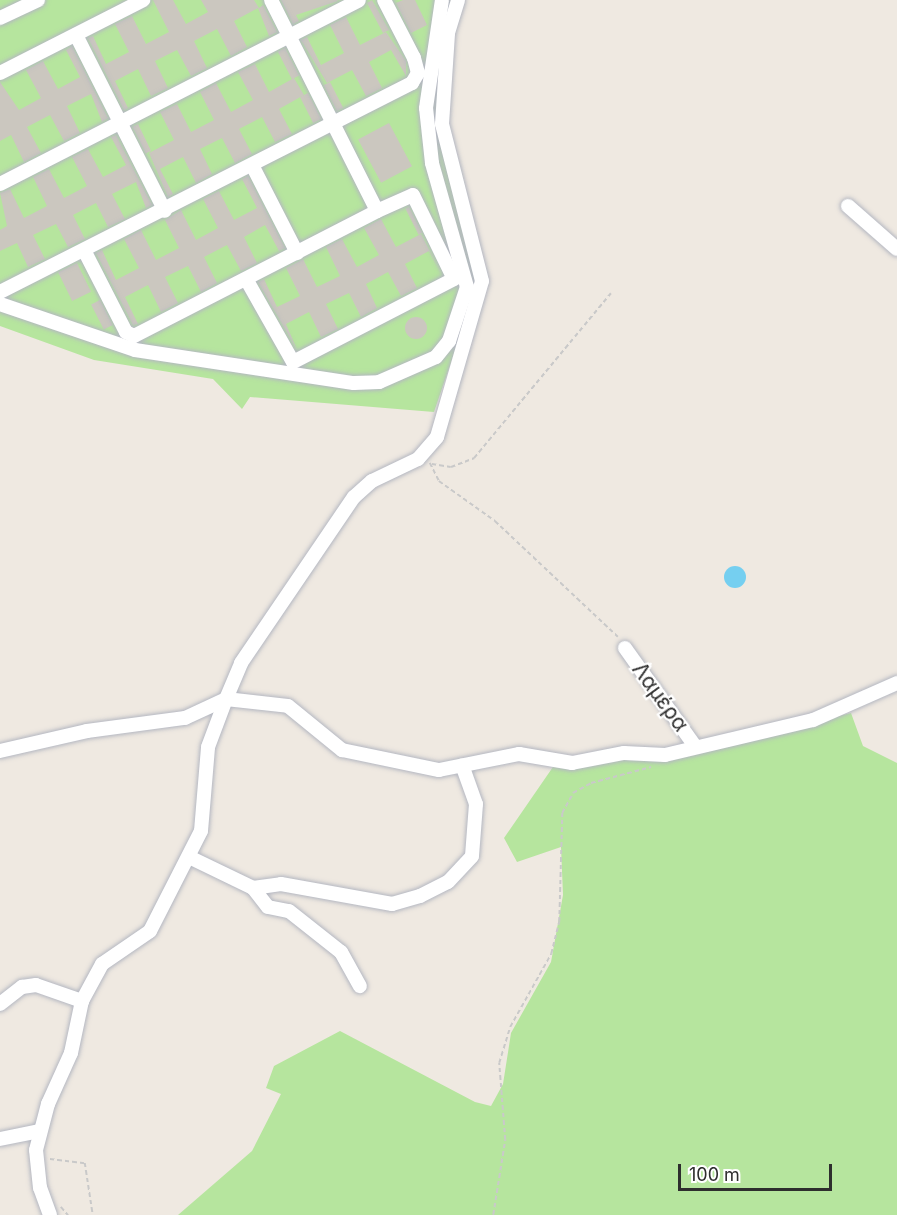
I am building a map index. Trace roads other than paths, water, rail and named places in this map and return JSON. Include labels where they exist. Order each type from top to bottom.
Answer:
[{"type":"street","points":[[0,18],[38,0]]},
{"type":"street","points":[[0,73],[143,0]]},
{"type":"street","points":[[271,0],[376,212]]},
{"type":"street","points":[[0,184],[359,0]]},
{"type":"street","points":[[0,292],[165,211],[417,78],[414,58],[384,0]]},
{"type":"street","points":[[0,304],[135,350],[354,382],[379,382],[436,357],[448,341],[467,287],[432,162],[426,108],[442,0]]},
{"type":"street","points":[[54,1209],[36,1168],[40,1131],[71,1053],[82,1001],[102,964],[150,931],[189,857],[201,831],[208,747],[241,663],[354,497],[372,481],[426,460],[437,437],[482,281],[442,124],[448,33],[458,0]]},
{"type":"street","points":[[76,35],[165,211]]},
{"type":"street","points":[[252,165],[297,253]]},
{"type":"street","points":[[85,252],[130,336],[409,195],[416,197],[453,283],[293,362],[246,279]]},
{"type":"street","points":[[848,206],[897,249]]},
{"type":"street","name":"Λαμέρα","points":[[625,648],[695,746]]},
{"type":"street","points":[[0,751],[87,731],[185,718],[226,699],[288,706],[342,750],[418,770],[462,765],[519,754],[572,763],[624,753],[665,755],[695,746],[813,720],[897,683]]},
{"type":"street","points":[[253,888],[281,884],[392,904],[448,882],[472,856],[476,843],[476,804],[462,765]]},
{"type":"street","points":[[189,857],[253,888],[268,907],[289,911],[340,952],[360,986]]},
{"type":"street","points":[[0,1004],[17,989],[36,985],[82,1001]]},
{"type":"street","points":[[0,1139],[40,1131]]},
{"type":"water","points":[[735,566],[743,569],[746,577],[743,585],[735,588],[727,585],[724,577],[727,569]]}]
